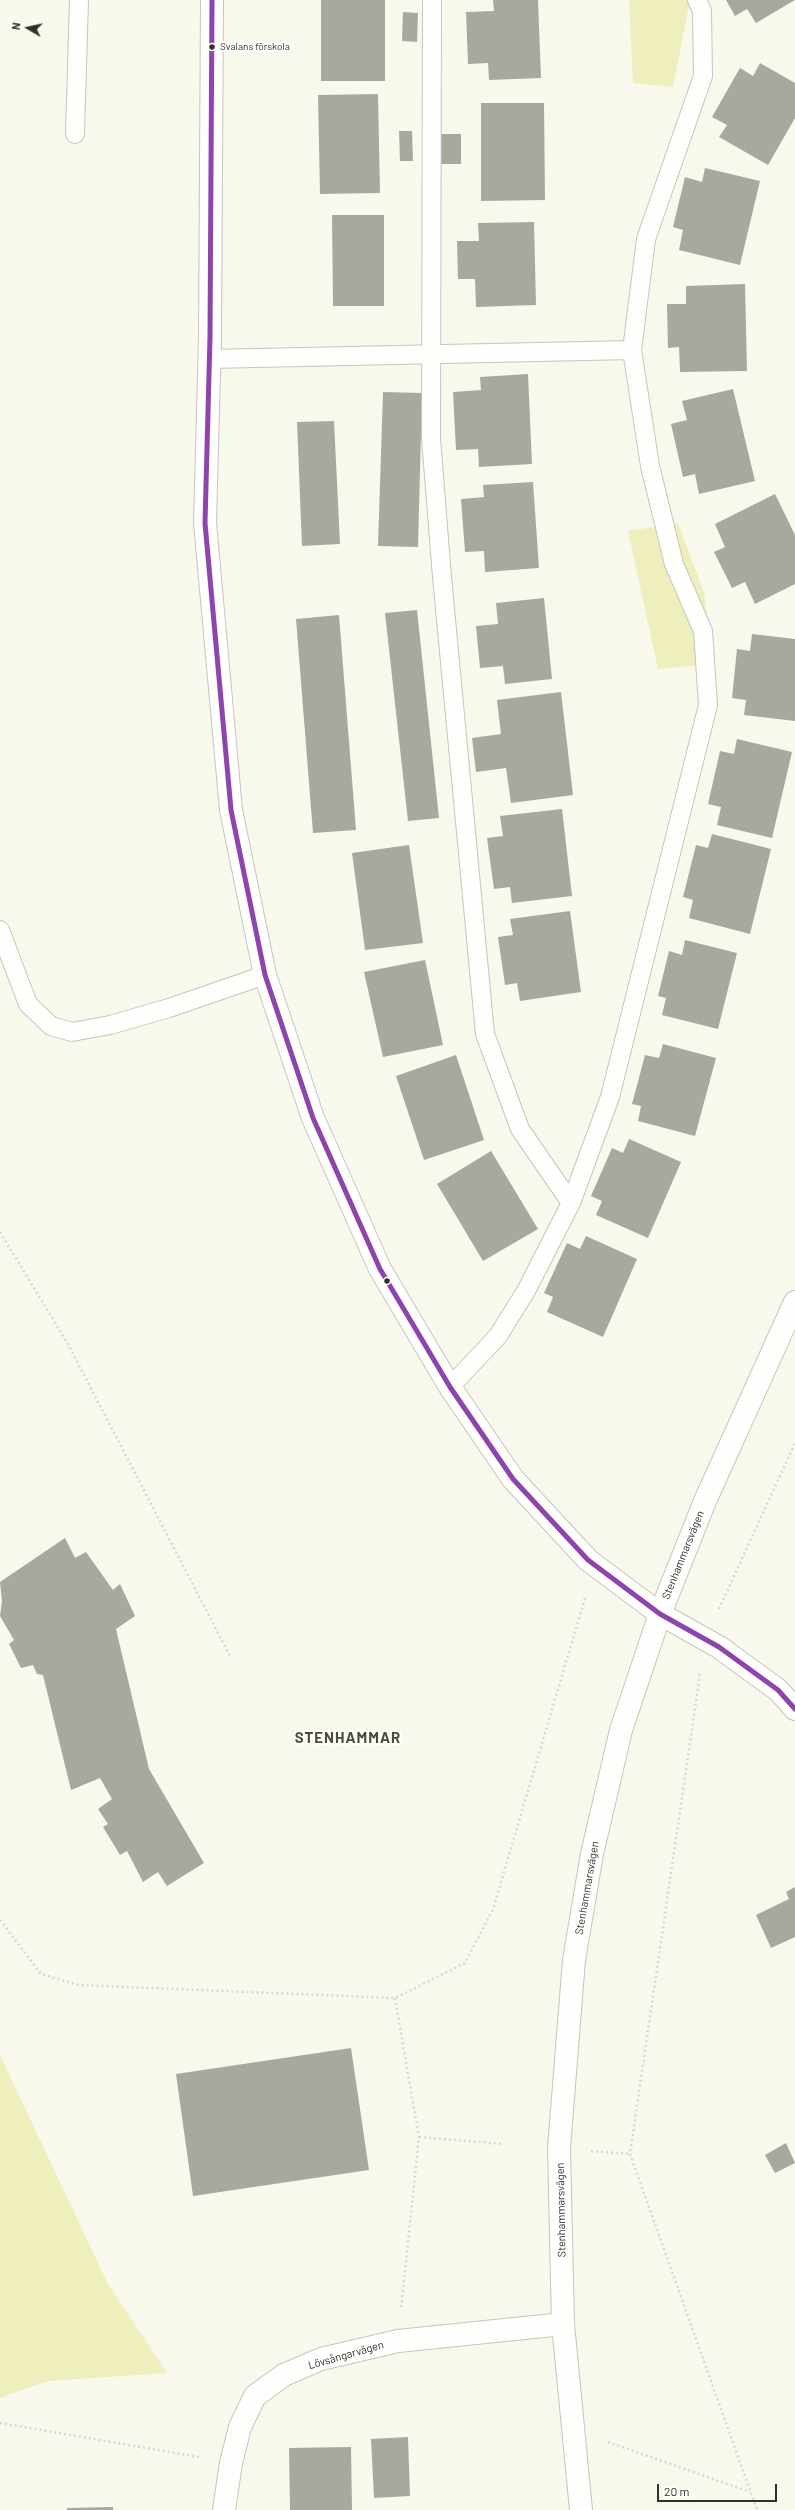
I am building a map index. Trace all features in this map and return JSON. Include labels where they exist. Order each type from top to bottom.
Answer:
[{"type":"street","points":[[212,0],[209,359],[205,523],[231,810],[265,975],[313,1118],[380,1269],[450,1387],[513,1479],[595,1565],[660,1614],[707,1640],[778,1690],[795,1709]]},
{"type":"street","name":"Stenhammarsvägen","points":[[581,2510],[563,2324],[560,2148],[574,1960],[592,1854],[621,1730],[660,1614],[705,1501],[795,1302]]},
{"type":"street","name":"Lövsångarvägen","points":[[224,2510],[231,2463],[240,2427],[255,2396],[284,2375],[321,2359],[398,2341],[563,2324]]},
{"type":"lane","points":[[75,134],[79,0]]},
{"type":"lane","points":[[432,0],[431,438],[440,562],[485,1034],[520,1129],[572,1203]]},
{"type":"lane","points":[[450,1387],[498,1336],[526,1291],[572,1203],[610,1097],[708,706],[703,631],[674,564],[650,466],[632,350],[646,239],[703,76],[702,11],[697,0]]},
{"type":"lane","points":[[209,359],[632,350]]},
{"type":"lane","points":[[0,930],[28,1004],[51,1026],[72,1032],[110,1025],[169,1008],[265,975]]},
{"type":"path","points":[[0,1232],[68,1344],[230,1656]]},
{"type":"path","points":[[757,2510],[630,2154],[702,1664],[707,1640],[718,1612],[795,1443]]},
{"type":"path","points":[[0,1920],[41,1974],[78,1985],[395,1998],[465,1963],[493,1909],[595,1565]]},
{"type":"path","points":[[395,1998],[419,2137],[398,2341]]},
{"type":"path","points":[[419,2137],[504,2144]]},
{"type":"path","points":[[584,2150],[630,2154]]},
{"type":"path","points":[[0,2422],[161,2449],[231,2463]]},
{"type":"path","points":[[573,2431],[751,2492]]},
{"type":"green space","points":[[629,0],[690,0],[673,87],[633,83]]},
{"type":"green space","points":[[678,523],[704,593],[714,664],[658,669],[628,531]]},
{"type":"green space","points":[[0,2055],[107,2282],[167,2373],[48,2381],[0,2398]]},
{"type":"building","points":[[321,0],[385,0],[385,81],[321,81]]},
{"type":"building","points":[[493,0],[538,0],[541,78],[489,80],[488,63],[468,64],[466,12],[494,11]]},
{"type":"building","points":[[726,0],[795,0],[756,23],[747,9],[735,16]]},
{"type":"building","points":[[403,12],[418,13],[417,42],[402,41]]},
{"type":"building","points":[[760,63],[795,83],[795,118],[768,165],[719,137],[727,125],[712,117],[740,68],[753,76]]},
{"type":"building","points":[[378,94],[380,193],[320,194],[318,95]]},
{"type":"building","points":[[481,103],[544,103],[545,200],[481,201]]},
{"type":"building","points":[[399,131],[412,131],[413,161],[400,161]]},
{"type":"building","points":[[440,134],[461,134],[461,164],[440,164]]},
{"type":"building","points":[[705,168],[760,181],[740,265],[679,250],[683,230],[673,227],[685,177],[702,182]]},
{"type":"building","points":[[332,215],[384,215],[384,306],[333,306]]},
{"type":"building","points":[[534,222],[536,305],[476,307],[475,279],[458,279],[457,241],[479,241],[478,223]]},
{"type":"building","points":[[745,284],[747,371],[680,372],[679,347],[668,348],[667,304],[686,304],[686,286]]},
{"type":"building","points":[[528,374],[532,464],[479,467],[478,449],[456,450],[453,392],[481,390],[480,377]]},
{"type":"building","points":[[733,389],[755,481],[699,494],[695,474],[683,477],[671,424],[687,420],[682,401]]},
{"type":"building","points":[[383,392],[422,393],[418,547],[378,546]]},
{"type":"building","points":[[334,421],[340,544],[302,546],[297,422]]},
{"type":"building","points":[[533,482],[539,568],[485,572],[484,551],[465,552],[461,499],[484,497],[483,485]]},
{"type":"building","points":[[775,494],[795,535],[795,584],[755,604],[745,582],[732,588],[714,552],[725,547],[715,524]]},
{"type":"building","points":[[544,598],[552,679],[505,684],[503,666],[480,668],[476,626],[498,624],[496,603]]},
{"type":"building","points":[[417,610],[439,818],[408,821],[385,613]]},
{"type":"building","points":[[339,615],[356,830],[313,833],[296,619]]},
{"type":"building","points":[[752,634],[795,639],[795,721],[744,715],[746,700],[732,698],[737,649],[750,651]]},
{"type":"building","points":[[561,692],[573,795],[511,803],[506,768],[476,772],[472,738],[501,734],[497,700]]},
{"type":"building","points":[[737,739],[792,752],[772,838],[717,825],[721,807],[708,804],[720,751],[734,754]]},
{"type":"building","points":[[562,809],[572,896],[512,903],[510,887],[494,889],[487,838],[503,836],[500,816]]},
{"type":"building","points":[[712,834],[771,849],[750,934],[689,918],[693,900],[683,897],[696,845],[708,848]]},
{"type":"building","points":[[409,845],[423,943],[365,950],[352,853]]},
{"type":"building","points":[[570,911],[581,992],[520,1001],[517,983],[505,985],[498,937],[513,935],[510,919]]},
{"type":"building","points":[[685,940],[737,953],[718,1029],[662,1015],[666,998],[658,996],[669,951],[682,955]]},
{"type":"building","points":[[425,960],[443,1045],[383,1057],[364,972]]},
{"type":"building","points":[[663,1044],[716,1058],[695,1136],[638,1121],[641,1106],[632,1104],[645,1055],[659,1058]]},
{"type":"building","points":[[456,1055],[484,1140],[424,1160],[396,1076]]},
{"type":"building","points":[[629,1139],[681,1162],[648,1238],[596,1215],[602,1201],[591,1196],[612,1148],[623,1153]]},
{"type":"building","points":[[491,1151],[538,1229],[483,1261],[437,1184]]},
{"type":"building","points":[[586,1236],[637,1259],[603,1337],[547,1312],[553,1297],[544,1293],[567,1243],[580,1249]]},
{"type":"building","points":[[65,1538],[75,1558],[86,1552],[113,1590],[120,1584],[135,1616],[116,1629],[149,1769],[204,1863],[167,1886],[158,1872],[143,1882],[127,1851],[120,1855],[103,1827],[108,1824],[98,1809],[112,1799],[100,1778],[71,1790],[43,1675],[37,1674],[33,1665],[21,1668],[9,1644],[14,1640],[0,1616],[2,1601],[0,1582]]},
{"type":"building","points":[[795,1887],[795,1937],[771,1948],[756,1915],[789,1899],[786,1892]]},
{"type":"building","points":[[351,2048],[369,2170],[193,2196],[176,2074]]},
{"type":"building","points":[[786,2143],[795,2163],[775,2173],[765,2155]]},
{"type":"building","points":[[408,2437],[410,2496],[374,2498],[371,2439]]},
{"type":"building","points":[[351,2447],[352,2510],[290,2510],[289,2448]]},
{"type":"building","points":[[113,2507],[113,2510],[67,2510],[67,2508]]},
{"type":"transit line","points":[[212,0],[210,337],[205,523],[231,810],[265,975],[313,1118],[380,1269],[450,1387],[513,1479],[588,1560],[660,1614],[719,1647],[778,1690],[795,1709]]},
{"type":"place","name":"Svalans förskola","points":[[212,47]]},
{"type":"district","name":"STENHAMMAR","points":[[348,1738]]}]
